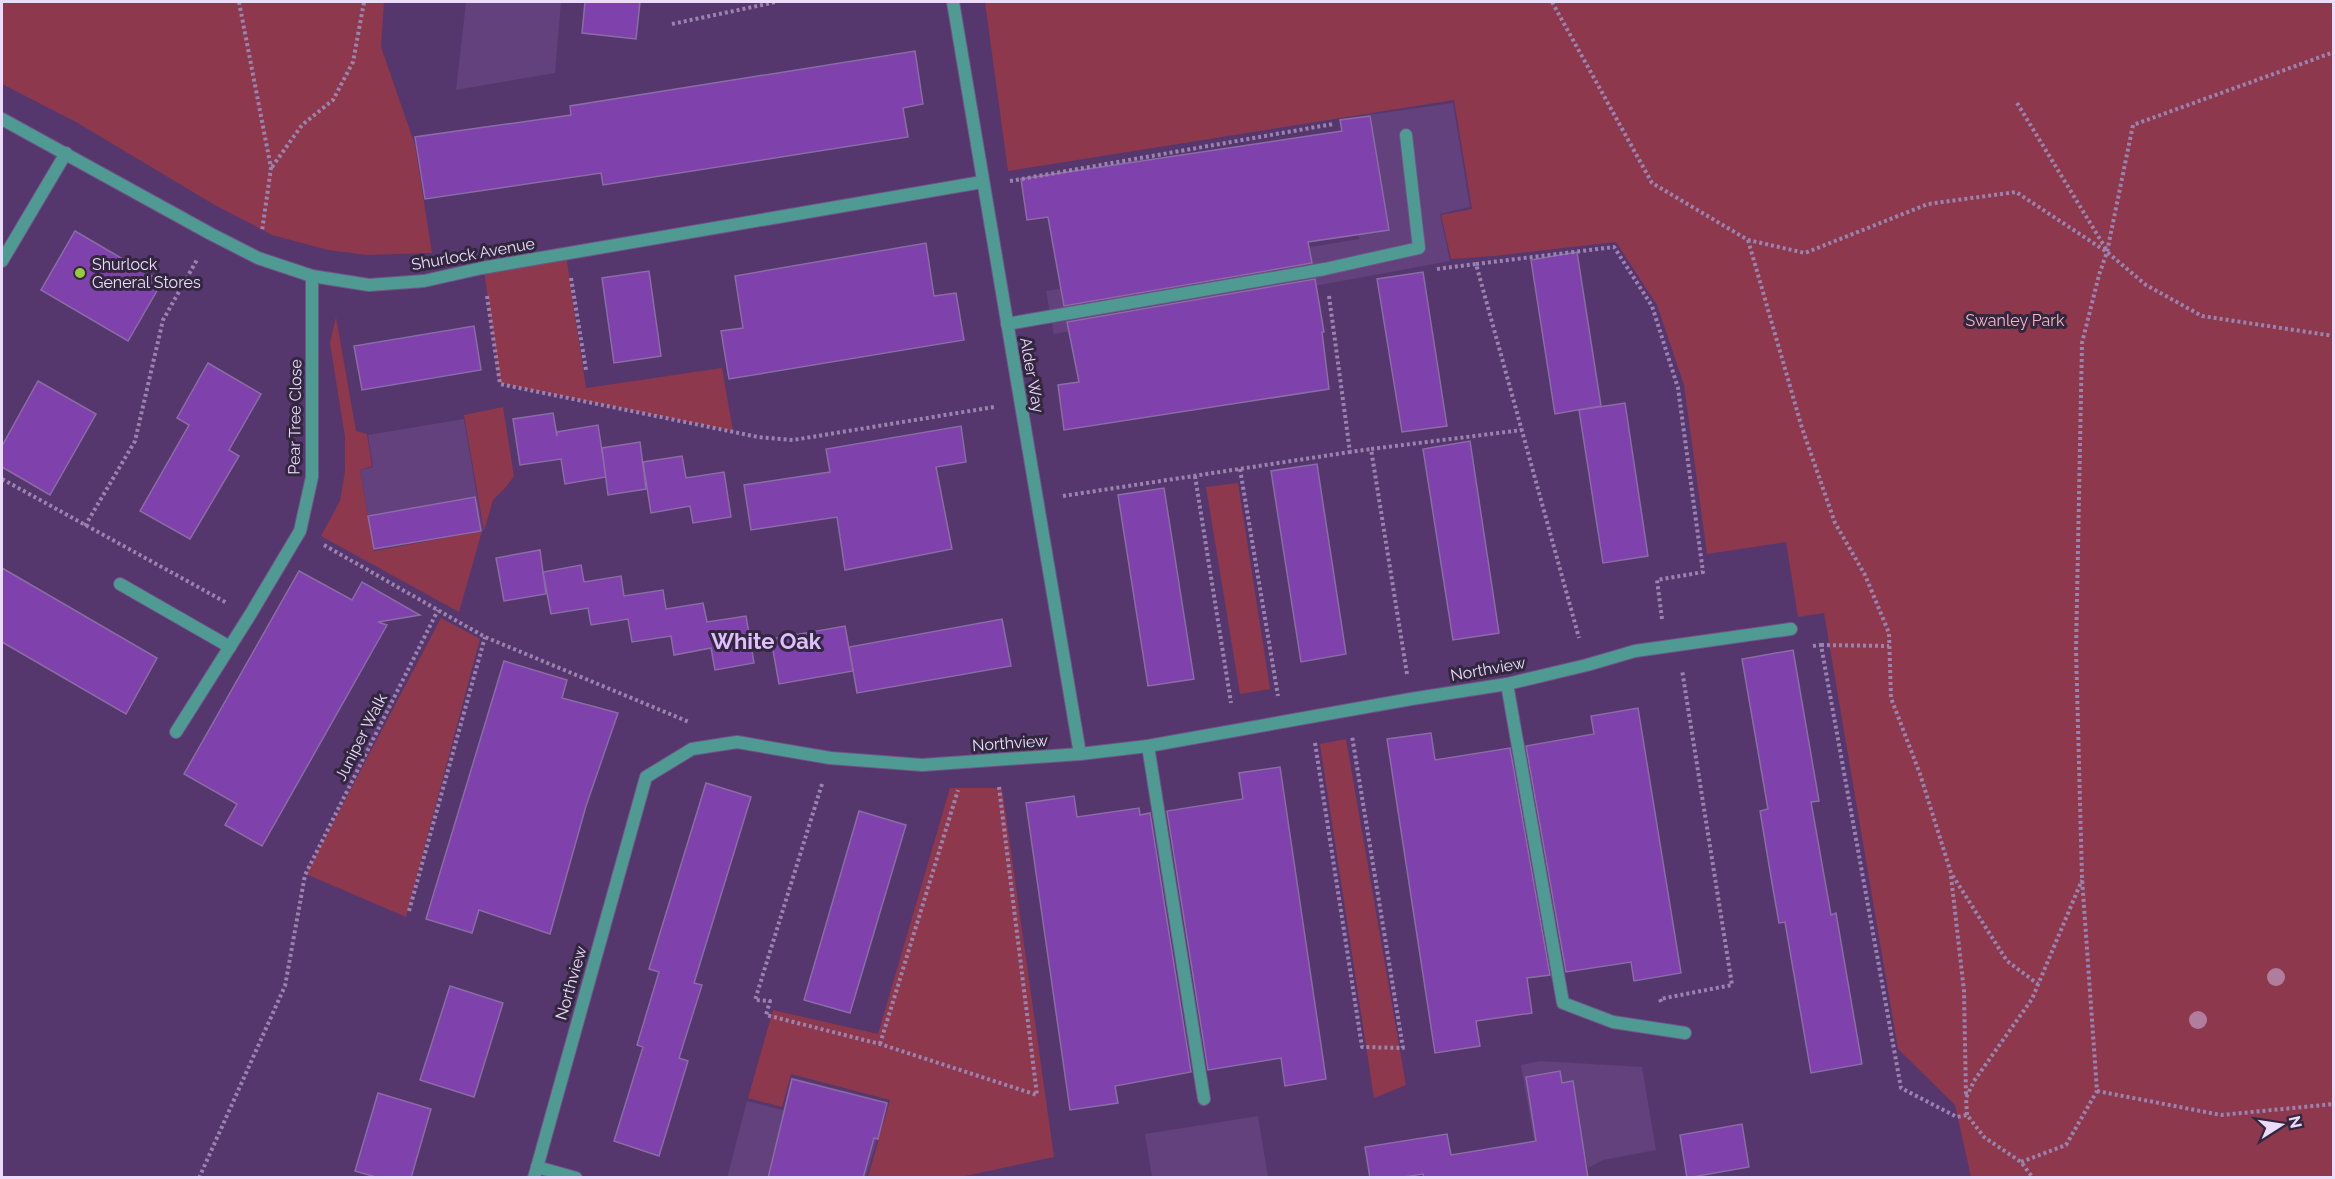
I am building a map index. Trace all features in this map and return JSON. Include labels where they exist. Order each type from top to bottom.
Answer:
[{"type":"street","name":"Alder Way","points":[[953,2],[1080,754]]},
{"type":"street","name":"Shurlock Avenue","points":[[2,119],[258,258],[312,276],[369,285],[424,281],[482,268],[983,184]]},
{"type":"street","points":[[1007,324],[1325,269],[1419,248],[1406,135]]},
{"type":"street","points":[[2,261],[66,153]]},
{"type":"street","name":"Pear Tree Close","points":[[176,732],[300,531],[312,477],[312,276]]},
{"type":"street","points":[[120,584],[230,647]]},
{"type":"street","name":"Northview","points":[[535,1172],[646,777],[692,749],[737,742],[830,758],[922,765],[1080,754],[1148,746],[1507,684],[1635,651],[1791,629]]},
{"type":"street","points":[[1507,684],[1563,1003],[1613,1022],[1685,1033]]},
{"type":"street","points":[[1148,746],[1204,1098]]},
{"type":"street","points":[[535,1172],[576,1178]]},
{"type":"path","points":[[239,2],[272,168],[258,258]]},
{"type":"path","points":[[272,168],[302,125],[333,100],[353,62],[364,2]]},
{"type":"path","points":[[672,24],[776,2]]},
{"type":"path","points":[[1552,2],[1652,183],[1748,240],[1805,253],[1928,204],[2016,192],[2108,252],[2146,285],[2202,316],[2334,336]]},
{"type":"path","points":[[2021,1162],[2066,1145],[2097,1090],[2082,878],[2076,650],[2082,343],[2099,275],[2108,252],[2133,125],[2334,52]]},
{"type":"path","points":[[2017,103],[2108,252]]},
{"type":"path","points":[[983,184],[1334,124]]},
{"type":"path","points":[[85,526],[135,441],[163,320],[211,234]]},
{"type":"path","points":[[1748,240],[1802,428],[1834,523],[1865,575],[1890,633],[1891,698],[1920,774],[1951,873],[1964,991],[1967,1115],[1984,1137],[2021,1162],[2033,1178]]},
{"type":"path","points":[[1419,248],[1424,271],[1614,247],[1652,306],[1678,388],[1703,572],[1657,580],[1665,647]]},
{"type":"path","points":[[567,254],[586,369]]},
{"type":"path","points":[[1476,264],[1587,665]]},
{"type":"path","points":[[482,268],[500,384],[758,437],[793,440],[1020,403]]},
{"type":"path","points":[[1325,269],[1350,452]]},
{"type":"path","points":[[1037,500],[1350,452],[1522,430]]},
{"type":"path","points":[[1371,449],[1411,699]]},
{"type":"path","points":[[1240,469],[1282,723]]},
{"type":"path","points":[[1195,476],[1235,730]]},
{"type":"path","points":[[2,479],[250,615]]},
{"type":"path","points":[[300,531],[484,637],[693,723]]},
{"type":"path","name":"Juniper Walk","points":[[199,1178],[285,986],[305,875],[438,610]]},
{"type":"path","points":[[1791,629],[1793,649],[1821,645],[1889,646]]},
{"type":"path","points":[[409,911],[484,637]]},
{"type":"path","points":[[1664,1029],[1660,999],[1732,986],[1678,645]]},
{"type":"path","points":[[1821,645],[1901,1088],[1957,1117],[1967,1115]]},
{"type":"path","points":[[1311,718],[1362,1047],[1403,1048],[1347,711]]},
{"type":"path","points":[[830,758],[755,1000],[770,1001],[765,1015],[880,1044],[1037,1095],[996,760]]},
{"type":"path","points":[[880,1044],[966,763]]},
{"type":"path","points":[[1951,873],[2007,961],[2038,984]]},
{"type":"path","points":[[1966,1098],[1974,1081],[2032,999],[2082,878]]},
{"type":"path","points":[[2097,1090],[2221,1115],[2334,1104]]},
{"type":"shaded area","points":[[466,2],[561,2],[555,73],[456,90]]},
{"type":"shaded area","points":[[1453,103],[1470,207],[1440,214],[1450,261],[1054,334],[1046,291],[1359,239],[1339,119]]},
{"type":"shaded area","points":[[464,419],[483,531],[374,550],[360,470],[373,467],[368,435]]},
{"type":"shaded area","points":[[1540,1061],[1642,1067],[1656,1150],[1603,1160],[1588,1168],[1585,1153],[1546,1159],[1543,1139],[1534,1140],[1521,1065]]},
{"type":"shaded area","points":[[791,1077],[888,1102],[866,1177],[727,1178],[747,1101],[783,1110]]},
{"type":"shaded area","points":[[1258,1116],[1268,1177],[1152,1177],[1145,1134]]},
{"type":"green space","points":[[2,2],[384,2],[381,47],[415,145],[432,253],[367,255],[328,250],[272,235],[213,204],[76,122],[2,84]]},
{"type":"green space","name":"Swanley Park","points":[[985,2],[2333,2],[2333,1177],[1971,1177],[1955,1105],[1898,1049],[1824,613],[1798,617],[1786,542],[1707,554],[1684,385],[1657,305],[1616,242],[1451,259],[1441,215],[1472,209],[1454,100],[1008,171]]},
{"type":"green space","points":[[566,255],[586,388],[722,368],[733,431],[500,383],[484,270]]},
{"type":"green space","points":[[336,317],[356,431],[367,434],[372,466],[360,470],[374,551],[482,531],[459,612],[321,536],[340,501],[345,471],[345,437],[330,343]]},
{"type":"green space","points":[[503,407],[514,476],[493,500],[484,531],[464,415]]},
{"type":"green space","points":[[1238,483],[1270,689],[1240,694],[1206,487]]},
{"type":"green space","points":[[441,618],[480,639],[406,917],[306,874]]},
{"type":"green space","points":[[1346,739],[1406,1085],[1374,1098],[1320,744]]},
{"type":"green space","points":[[950,788],[1002,788],[1054,1157],[960,1177],[868,1177],[890,1100],[791,1074],[782,1107],[748,1098],[773,1010],[878,1034]]},
{"type":"building","points":[[585,2],[640,2],[636,39],[582,33]]},
{"type":"building","points":[[915,51],[923,104],[903,108],[908,137],[603,185],[601,173],[425,199],[415,137],[571,115],[570,106]]},
{"type":"building","points":[[1370,116],[1389,230],[1308,242],[1312,263],[1064,306],[1048,217],[1027,220],[1021,179],[1342,131],[1340,120]]},
{"type":"building","points":[[75,231],[162,282],[128,341],[41,290]]},
{"type":"building","points":[[926,243],[934,296],[956,293],[964,340],[729,379],[721,331],[743,328],[735,276]]},
{"type":"building","points":[[1577,252],[1601,406],[1555,414],[1531,260]]},
{"type":"building","points":[[649,271],[661,356],[614,363],[602,278]]},
{"type":"building","points":[[1423,272],[1447,426],[1402,432],[1377,279]]},
{"type":"building","points":[[1315,279],[1324,332],[1322,332],[1329,389],[1064,430],[1058,385],[1079,382],[1067,322]]},
{"type":"building","points":[[474,326],[481,370],[362,390],[354,346]]},
{"type":"building","points":[[208,363],[261,394],[229,450],[239,456],[190,539],[140,511],[189,425],[177,418]]},
{"type":"building","points":[[38,381],[96,414],[50,495],[2,467],[2,446]]},
{"type":"building","points":[[1625,403],[1648,556],[1603,563],[1579,410]]},
{"type":"building","points":[[553,413],[557,436],[557,432],[598,425],[606,477],[565,484],[561,459],[520,465],[513,419]]},
{"type":"building","points":[[961,426],[966,462],[936,467],[952,549],[845,570],[837,517],[751,530],[744,485],[830,472],[826,449]]},
{"type":"building","points":[[1470,441],[1499,633],[1453,640],[1423,449]]},
{"type":"building","points":[[640,442],[646,489],[608,495],[602,448]]},
{"type":"building","points":[[682,456],[686,478],[724,472],[731,517],[693,523],[690,506],[651,513],[643,462]]},
{"type":"building","points":[[1317,464],[1346,654],[1301,662],[1271,471]]},
{"type":"building","points":[[1164,488],[1194,679],[1148,686],[1118,495]]},
{"type":"building","points":[[475,497],[481,531],[374,549],[368,516]]},
{"type":"building","points":[[540,550],[546,594],[504,601],[496,558]]},
{"type":"building","points":[[581,565],[584,582],[621,576],[624,596],[663,590],[666,609],[703,603],[707,622],[746,616],[754,663],[715,670],[711,648],[674,655],[671,636],[632,642],[628,619],[591,625],[588,608],[551,614],[543,572]]},
{"type":"building","points":[[2,568],[157,658],[126,714],[2,642]]},
{"type":"building","points":[[299,571],[352,600],[362,582],[420,615],[378,622],[387,625],[262,846],[225,825],[237,804],[184,774]]},
{"type":"building","points":[[1002,619],[1011,666],[857,693],[849,647]]},
{"type":"building","points":[[845,626],[853,671],[779,684],[771,639]]},
{"type":"building","points":[[1793,650],[1819,801],[1811,802],[1831,915],[1836,913],[1862,1064],[1811,1073],[1785,922],[1779,923],[1760,811],[1768,809],[1742,659]]},
{"type":"building","points":[[504,661],[567,680],[562,698],[618,713],[586,806],[550,934],[479,910],[472,933],[426,919]]},
{"type":"building","points":[[1638,708],[1681,973],[1634,981],[1631,962],[1566,972],[1526,746],[1594,734],[1591,716]]},
{"type":"building","points":[[1431,733],[1435,760],[1510,748],[1550,975],[1527,978],[1532,1013],[1476,1021],[1480,1046],[1435,1053],[1387,739]]},
{"type":"building","points":[[1280,767],[1326,1079],[1285,1086],[1281,1058],[1208,1070],[1167,811],[1243,799],[1239,773]]},
{"type":"building","points":[[706,783],[751,797],[694,983],[702,985],[679,1058],[688,1061],[659,1156],[614,1141],[643,1047],[637,1045],[659,972],[649,969]]},
{"type":"building","points":[[1074,796],[1077,817],[1139,808],[1140,815],[1150,813],[1191,1072],[1115,1086],[1118,1103],[1070,1110],[1026,803]]},
{"type":"building","points":[[859,811],[906,825],[850,1013],[804,1000]]},
{"type":"building","points":[[450,986],[503,1003],[474,1097],[420,1080]]},
{"type":"building","points":[[1560,1071],[1562,1083],[1573,1081],[1588,1178],[1424,1178],[1423,1174],[1397,1178],[1370,1178],[1365,1147],[1447,1134],[1451,1155],[1536,1141],[1526,1077]]},
{"type":"building","points":[[792,1079],[887,1103],[878,1139],[874,1138],[863,1178],[768,1178]]},
{"type":"building","points":[[378,1093],[431,1109],[411,1178],[379,1178],[355,1171]]},
{"type":"building","points":[[1742,1124],[1749,1167],[1687,1178],[1680,1135]]},
{"type":"place","name":"Shurlock General Stores","points":[[80,273]]},
{"type":"district","name":"White Oak","points":[[766,641]]}]
